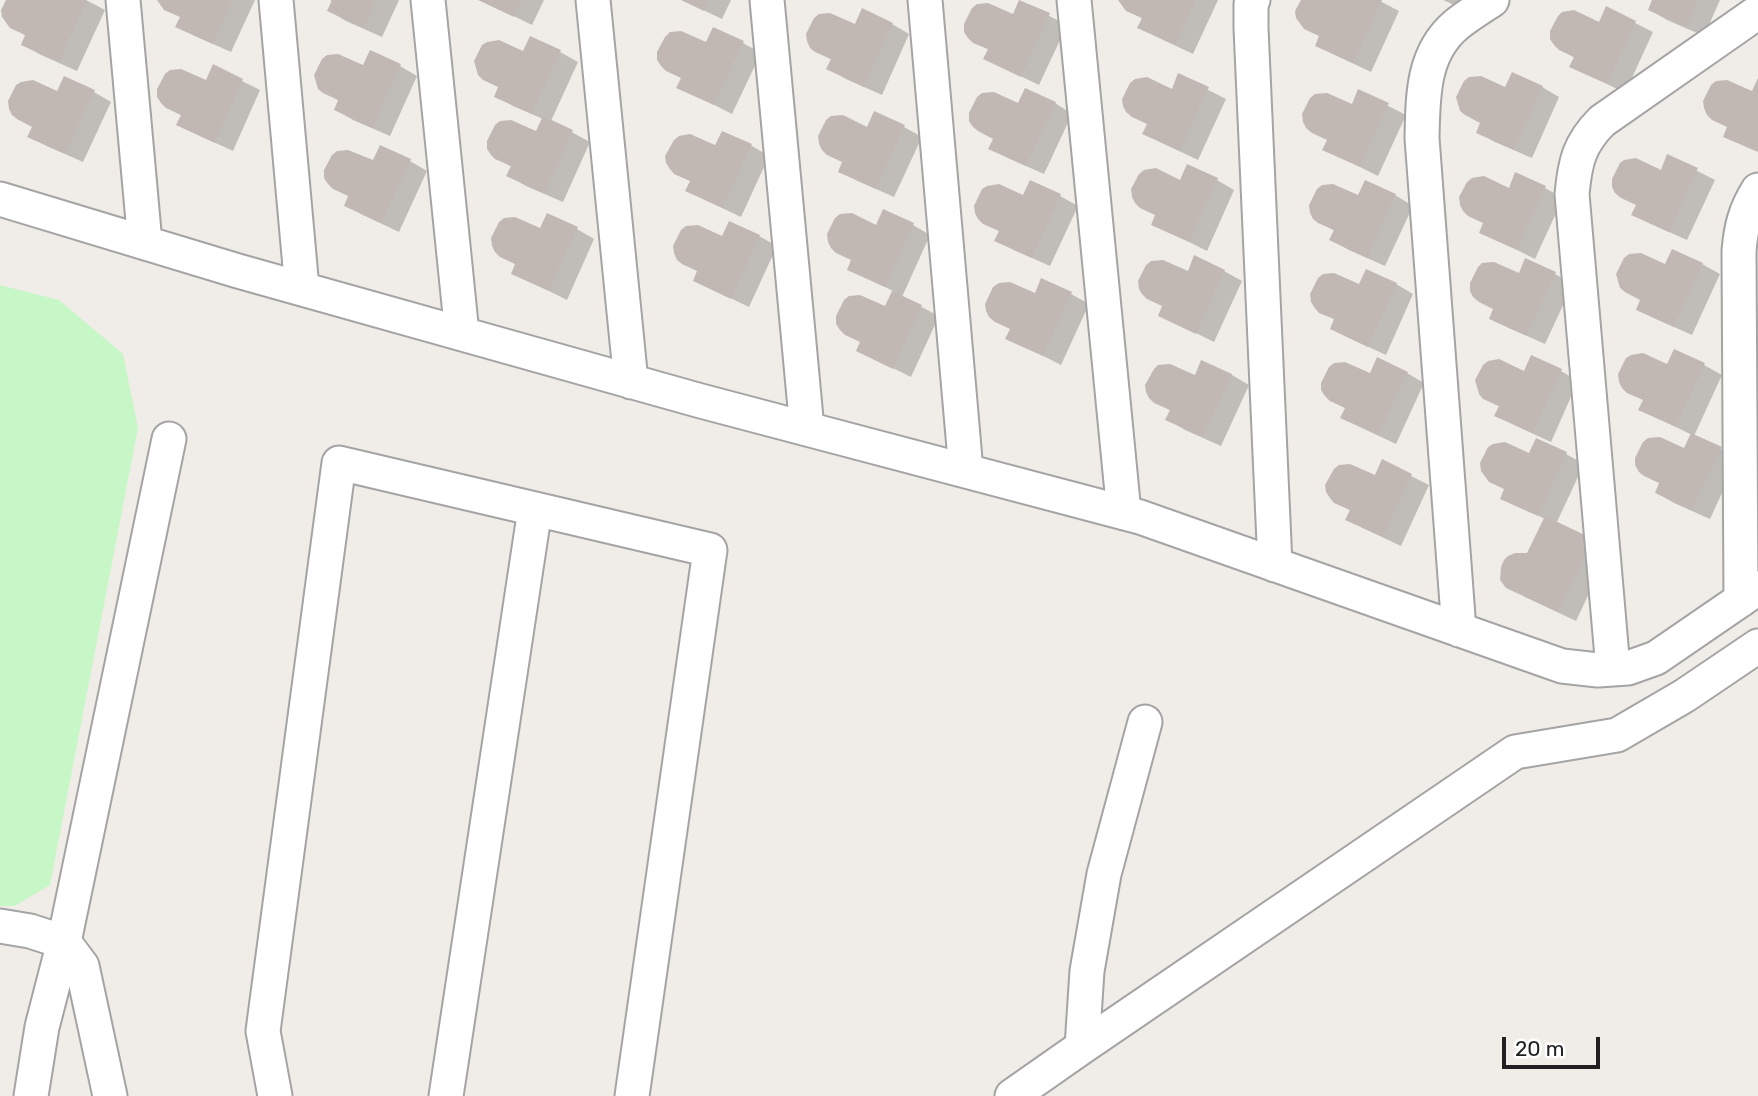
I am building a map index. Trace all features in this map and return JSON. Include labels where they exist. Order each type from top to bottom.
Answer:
[{"type":"street","points":[[122,0],[145,243]]},
{"type":"street","points":[[276,0],[302,289]]},
{"type":"street","points":[[428,0],[461,334]]},
{"type":"street","points":[[593,0],[631,382]]},
{"type":"street","points":[[767,0],[807,429]]},
{"type":"street","points":[[925,0],[966,471]]},
{"type":"street","points":[[1074,0],[1124,513]]},
{"type":"street","points":[[1253,0],[1252,56],[1275,565]]},
{"type":"street","points":[[1459,630],[1422,138],[1424,89],[1429,64],[1439,43],[1455,26],[1492,0]]},
{"type":"street","points":[[1613,669],[1572,194],[1574,170],[1589,134],[1602,121],[1758,12]]},
{"type":"street","points":[[0,199],[302,289],[631,382],[1124,513],[1562,666],[1598,670],[1628,668],[1656,658],[1750,594],[1739,251],[1741,227],[1758,190]]},
{"type":"street","points":[[31,1096],[42,1027],[64,942],[169,439]]},
{"type":"street","points":[[275,1096],[263,1031],[339,463],[710,550],[632,1096]]},
{"type":"street","points":[[446,1096],[535,509]]},
{"type":"street","points":[[1012,1096],[1516,752],[1618,735],[1684,696],[1758,646]]},
{"type":"street","points":[[1082,1046],[1087,971],[1104,874],[1145,722]]},
{"type":"street","points":[[0,926],[30,931],[64,942],[82,966],[110,1096]]},
{"type":"green space","points":[[0,285],[59,300],[123,354],[138,428],[50,885],[15,906],[0,906]]},
{"type":"building","points":[[6,0],[87,0],[59,62],[21,45],[25,35],[10,28],[2,17],[1,10]]},
{"type":"building","points":[[157,0],[233,0],[213,44],[175,27],[180,17],[164,10]]},
{"type":"building","points":[[332,0],[377,0],[364,28],[327,11]]},
{"type":"building","points":[[478,0],[522,0],[514,17]]},
{"type":"building","points":[[681,0],[709,0],[704,11]]},
{"type":"building","points":[[1019,0],[1050,13],[1021,77],[983,59],[988,49],[973,43],[964,32],[964,24],[977,4],[988,3],[1013,14]]},
{"type":"building","points":[[1118,0],[1196,0],[1175,45],[1137,28],[1142,18],[1126,11]]},
{"type":"building","points":[[1301,0],[1382,0],[1353,63],[1315,46],[1319,36],[1304,29],[1296,18],[1295,11]]},
{"type":"building","points":[[1652,0],[1698,0],[1686,27],[1648,10]]},
{"type":"building","points":[[1606,6],[1636,21],[1607,84],[1569,67],[1574,57],[1559,50],[1550,39],[1550,31],[1562,12],[1574,10],[1599,22]]},
{"type":"building","points":[[862,8],[893,23],[864,87],[826,69],[831,59],[810,48],[806,34],[819,14],[830,13],[855,24]]},
{"type":"building","points":[[713,27],[744,41],[714,105],[676,88],[681,78],[666,71],[657,60],[657,52],[670,32],[681,31],[706,42]]},
{"type":"building","points":[[530,36],[561,50],[532,114],[494,97],[498,87],[478,75],[474,61],[482,45],[487,42],[499,40],[523,51]]},
{"type":"building","points":[[370,50],[401,64],[372,128],[334,110],[338,100],[318,89],[314,75],[327,55],[338,54],[363,65]]},
{"type":"building","points":[[213,64],[243,79],[215,143],[176,125],[181,115],[166,108],[157,97],[157,89],[170,70],[181,69],[206,80]]},
{"type":"building","points":[[1512,72],[1543,86],[1514,150],[1476,133],[1480,123],[1460,111],[1456,97],[1469,77],[1481,76],[1505,87]]},
{"type":"building","points":[[1178,73],[1209,87],[1180,151],[1142,134],[1147,124],[1126,112],[1122,99],[1135,79],[1147,77],[1172,89]]},
{"type":"building","points":[[64,76],[95,90],[65,154],[27,137],[32,127],[12,115],[8,101],[16,85],[21,82],[33,80],[57,91]]},
{"type":"building","points":[[1758,78],[1758,152],[1723,137],[1727,127],[1707,115],[1703,101],[1716,81],[1727,80],[1752,91]]},
{"type":"building","points":[[1025,88],[1056,102],[1026,166],[988,149],[993,139],[978,131],[969,121],[969,113],[982,93],[994,92],[1018,103]]},
{"type":"building","points":[[1358,89],[1389,103],[1360,167],[1322,150],[1327,140],[1306,128],[1302,114],[1315,94],[1327,93],[1352,104]]},
{"type":"building","points":[[874,111],[905,125],[876,189],[838,172],[842,162],[822,150],[818,136],[831,116],[843,115],[867,127]]},
{"type":"building","points":[[543,116],[573,130],[545,194],[506,176],[511,166],[495,159],[487,149],[487,141],[500,121],[511,120],[536,131]]},
{"type":"building","points":[[722,131],[752,144],[723,208],[685,191],[690,181],[674,174],[666,163],[665,156],[679,136],[690,134],[715,145]]},
{"type":"building","points":[[380,145],[411,159],[381,223],[344,206],[348,196],[333,189],[324,178],[324,170],[337,151],[348,150],[373,160]]},
{"type":"building","points":[[1667,154],[1698,168],[1669,232],[1631,215],[1636,205],[1621,198],[1612,187],[1612,179],[1624,160],[1636,158],[1661,170]]},
{"type":"building","points":[[1187,164],[1218,178],[1189,242],[1151,225],[1155,215],[1135,203],[1131,189],[1144,170],[1156,168],[1180,180]]},
{"type":"building","points":[[1515,172],[1546,186],[1517,250],[1479,233],[1483,223],[1463,211],[1459,197],[1472,178],[1484,176],[1509,188]]},
{"type":"building","points":[[1030,180],[1061,194],[1032,258],[994,241],[999,231],[978,219],[974,206],[982,189],[987,186],[999,184],[1023,195]]},
{"type":"building","points":[[1365,180],[1396,194],[1367,258],[1329,240],[1334,230],[1313,219],[1309,205],[1322,185],[1333,184],[1358,195]]},
{"type":"building","points":[[883,209],[914,223],[885,287],[847,270],[851,260],[831,248],[827,234],[840,214],[852,213],[876,225]]},
{"type":"building","points":[[547,213],[578,227],[549,291],[511,274],[515,264],[495,252],[491,238],[504,218],[515,217],[540,228]]},
{"type":"building","points":[[729,221],[760,235],[731,299],[693,281],[697,271],[677,260],[673,246],[686,226],[698,225],[722,236]]},
{"type":"building","points":[[1672,249],[1703,263],[1674,327],[1636,310],[1640,300],[1620,288],[1616,274],[1629,254],[1641,253],[1665,264]]},
{"type":"building","points":[[1194,255],[1225,270],[1196,334],[1158,316],[1162,306],[1142,294],[1138,281],[1151,261],[1163,260],[1188,271]]},
{"type":"building","points":[[1525,258],[1556,272],[1527,336],[1489,319],[1493,309],[1479,302],[1470,291],[1470,283],[1482,263],[1494,262],[1519,273]]},
{"type":"building","points":[[1366,269],[1397,283],[1368,347],[1330,329],[1334,319],[1319,313],[1311,302],[1310,294],[1323,274],[1334,273],[1359,284]]},
{"type":"building","points":[[1041,278],[1072,292],[1043,356],[1005,339],[1010,329],[989,317],[985,304],[993,287],[999,283],[1010,282],[1035,293]]},
{"type":"building","points":[[892,291],[922,305],[893,369],[856,351],[860,342],[845,335],[836,324],[836,316],[849,296],[860,295],[885,306]]},
{"type":"building","points":[[1674,349],[1705,363],[1676,427],[1638,410],[1643,400],[1622,388],[1618,374],[1626,358],[1631,355],[1643,353],[1667,364]]},
{"type":"building","points":[[1531,355],[1562,369],[1533,433],[1494,416],[1499,406],[1483,399],[1475,380],[1488,361],[1499,359],[1524,371]]},
{"type":"building","points":[[1377,357],[1408,372],[1378,435],[1340,418],[1345,408],[1330,401],[1321,390],[1321,383],[1334,363],[1345,362],[1370,373]]},
{"type":"building","points":[[1201,360],[1232,374],[1203,437],[1165,420],[1170,410],[1149,398],[1145,385],[1158,365],[1170,364],[1195,375]]},
{"type":"building","points":[[1691,433],[1722,447],[1692,510],[1655,493],[1659,483],[1644,476],[1635,465],[1635,458],[1648,438],[1660,437],[1684,448]]},
{"type":"building","points":[[1536,438],[1567,452],[1538,516],[1500,499],[1504,489],[1489,482],[1481,471],[1480,463],[1488,447],[1493,444],[1505,442],[1529,453]]},
{"type":"building","points":[[1382,459],[1412,474],[1383,537],[1345,520],[1350,510],[1334,503],[1326,492],[1325,485],[1339,465],[1350,464],[1375,475]]},
{"type":"building","points":[[1545,516],[1593,539],[1558,612],[1506,588],[1500,580],[1504,560],[1515,553],[1527,553]]}]
